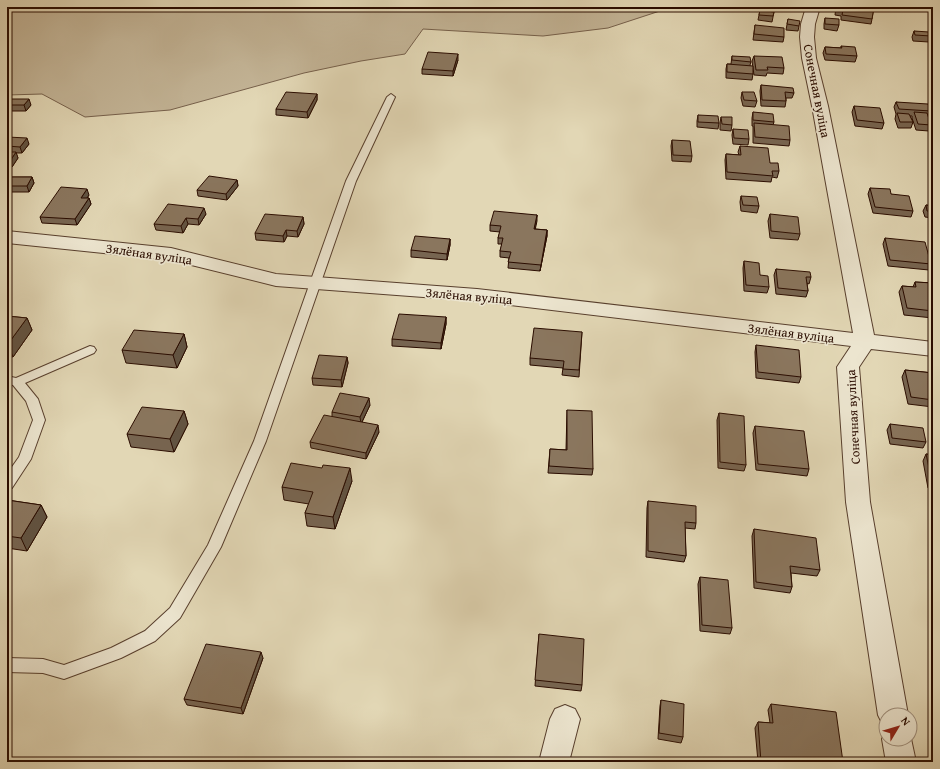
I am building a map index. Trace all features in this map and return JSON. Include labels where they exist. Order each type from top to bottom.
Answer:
[{"type":"street","name":"Сонечная вуліца","points":[[813,7],[808,24],[807,37],[809,58],[820,106],[865,341],[848,367],[855,471],[858,502],[892,707]]},
{"type":"street","name":"Зялёная вуліца","points":[[7,238],[171,254],[276,280],[477,295],[933,349]]},
{"type":"street","points":[[554,762],[565,719]]},
{"type":"street","points":[[898,747],[901,762]]},
{"type":"lane","points":[[7,665],[43,666],[64,672],[116,653],[150,636],[175,613],[214,547],[257,448],[351,181],[391,97]]},
{"type":"lane","points":[[7,484],[25,459],[39,420],[32,399],[12,381],[90,350]]},
{"type":"shaded area","points":[[11,7],[672,7],[608,28],[543,36],[423,29],[405,54],[361,61],[304,73],[170,110],[85,117],[42,94],[7,95],[7,15]]},
{"type":"building","points":[[836,7],[874,7],[872,19],[842,15],[843,10],[836,9]]},
{"type":"building","points":[[760,10],[774,12],[773,16],[759,15]]},
{"type":"building","points":[[825,18],[839,19],[839,25],[825,24]]},
{"type":"building","points":[[788,19],[800,21],[799,26],[787,24]]},
{"type":"building","points":[[755,25],[784,28],[784,37],[754,34]]},
{"type":"building","points":[[914,31],[929,32],[931,36],[915,35]]},
{"type":"building","points":[[841,46],[855,47],[857,56],[826,54],[825,47],[842,48]]},
{"type":"building","points":[[428,52],[458,54],[453,71],[422,69]]},
{"type":"building","points":[[732,56],[750,57],[751,62],[732,60]]},
{"type":"building","points":[[754,56],[782,57],[784,68],[767,67],[768,70],[756,70]]},
{"type":"building","points":[[727,64],[753,66],[753,74],[727,72]]},
{"type":"building","points":[[761,85],[793,88],[794,93],[785,92],[786,101],[762,100]]},
{"type":"building","points":[[286,92],[317,94],[307,112],[276,109]]},
{"type":"building","points":[[742,92],[754,92],[757,101],[744,100]]},
{"type":"building","points":[[7,99],[29,99],[24,105],[7,105]]},
{"type":"building","points":[[896,102],[928,104],[931,111],[899,109]]},
{"type":"building","points":[[854,106],[880,108],[884,123],[857,120]]},
{"type":"building","points":[[753,112],[773,114],[774,122],[753,120]]},
{"type":"building","points":[[914,112],[927,113],[931,125],[918,124]]},
{"type":"building","points":[[897,113],[909,114],[913,122],[900,122]]},
{"type":"building","points":[[698,115],[718,116],[719,123],[698,122]]},
{"type":"building","points":[[721,117],[732,117],[732,125],[722,124]]},
{"type":"building","points":[[754,123],[789,126],[790,140],[755,137]]},
{"type":"building","points":[[733,129],[748,130],[749,139],[734,138]]},
{"type":"building","points":[[7,137],[27,138],[20,147],[7,146]]},
{"type":"building","points":[[672,140],[690,141],[692,156],[673,155]]},
{"type":"building","points":[[740,146],[768,148],[770,163],[778,163],[779,171],[772,171],[773,176],[727,172],[726,154],[741,155]]},
{"type":"building","points":[[7,152],[16,152],[10,161],[7,161]]},
{"type":"building","points":[[209,176],[237,180],[226,194],[197,190]]},
{"type":"building","points":[[7,177],[32,177],[27,186],[7,186]]},
{"type":"building","points":[[61,187],[87,189],[81,198],[89,198],[75,219],[40,217]]},
{"type":"building","points":[[870,188],[890,189],[891,194],[909,196],[913,211],[875,207]]},
{"type":"building","points":[[741,196],[757,197],[759,206],[743,205]]},
{"type":"building","points":[[168,204],[204,208],[198,219],[186,218],[181,226],[154,224]]},
{"type":"building","points":[[926,205],[933,206],[933,211],[927,211]]},
{"type":"building","points":[[494,211],[537,215],[534,229],[547,230],[541,265],[508,262],[511,252],[500,251],[503,238],[498,238],[501,226],[490,225]]},
{"type":"building","points":[[265,214],[303,217],[297,231],[286,230],[283,236],[255,233]]},
{"type":"building","points":[[770,214],[798,217],[800,234],[771,231]]},
{"type":"building","points":[[415,236],[450,239],[447,254],[411,250]]},
{"type":"building","points":[[885,238],[925,242],[931,264],[890,260]]},
{"type":"building","points":[[744,261],[759,263],[760,275],[768,276],[769,287],[746,285]]},
{"type":"building","points":[[776,269],[810,272],[811,277],[806,277],[808,291],[778,288]]},
{"type":"building","points":[[915,282],[933,283],[933,311],[907,308],[902,286],[916,287]]},
{"type":"building","points":[[399,314],[446,317],[441,343],[392,339]]},
{"type":"building","points":[[7,316],[27,318],[8,344],[7,344]]},
{"type":"building","points":[[534,328],[582,332],[579,370],[563,369],[564,361],[530,358]]},
{"type":"building","points":[[134,330],[184,334],[173,355],[122,350]]},
{"type":"building","points":[[756,345],[799,350],[801,377],[758,372]]},
{"type":"building","points":[[319,355],[347,357],[341,380],[312,378]]},
{"type":"building","points":[[905,370],[933,373],[933,400],[911,397]]},
{"type":"building","points":[[340,393],[369,398],[360,417],[332,412]]},
{"type":"building","points":[[142,407],[184,411],[170,439],[127,434]]},
{"type":"building","points":[[567,410],[592,411],[593,469],[549,466],[550,449],[567,450]]},
{"type":"building","points":[[719,413],[744,416],[746,465],[720,462]]},
{"type":"building","points":[[324,415],[378,425],[366,453],[310,442]]},
{"type":"building","points":[[890,424],[923,428],[926,442],[892,438]]},
{"type":"building","points":[[755,426],[804,431],[809,469],[758,464]]},
{"type":"building","points":[[926,454],[933,455],[933,482],[932,482]]},
{"type":"building","points":[[291,463],[322,468],[323,465],[350,468],[333,517],[305,513],[313,492],[282,487]]},
{"type":"building","points":[[7,500],[41,505],[21,538],[7,536]]},
{"type":"building","points":[[648,501],[696,506],[696,523],[685,522],[686,556],[648,551]]},
{"type":"building","points":[[754,529],[816,538],[820,570],[790,566],[792,587],[756,582]]},
{"type":"building","points":[[700,577],[728,580],[732,628],[702,625]]},
{"type":"building","points":[[539,634],[584,639],[582,685],[535,680]]},
{"type":"building","points":[[206,644],[261,652],[241,708],[184,699]]},
{"type":"building","points":[[661,700],[684,704],[683,737],[659,733]]},
{"type":"building","points":[[771,704],[836,712],[843,762],[813,760],[813,762],[761,762],[758,722],[773,723]]},
{"type":"building","points":[[643,759],[666,762],[643,762]]}]
